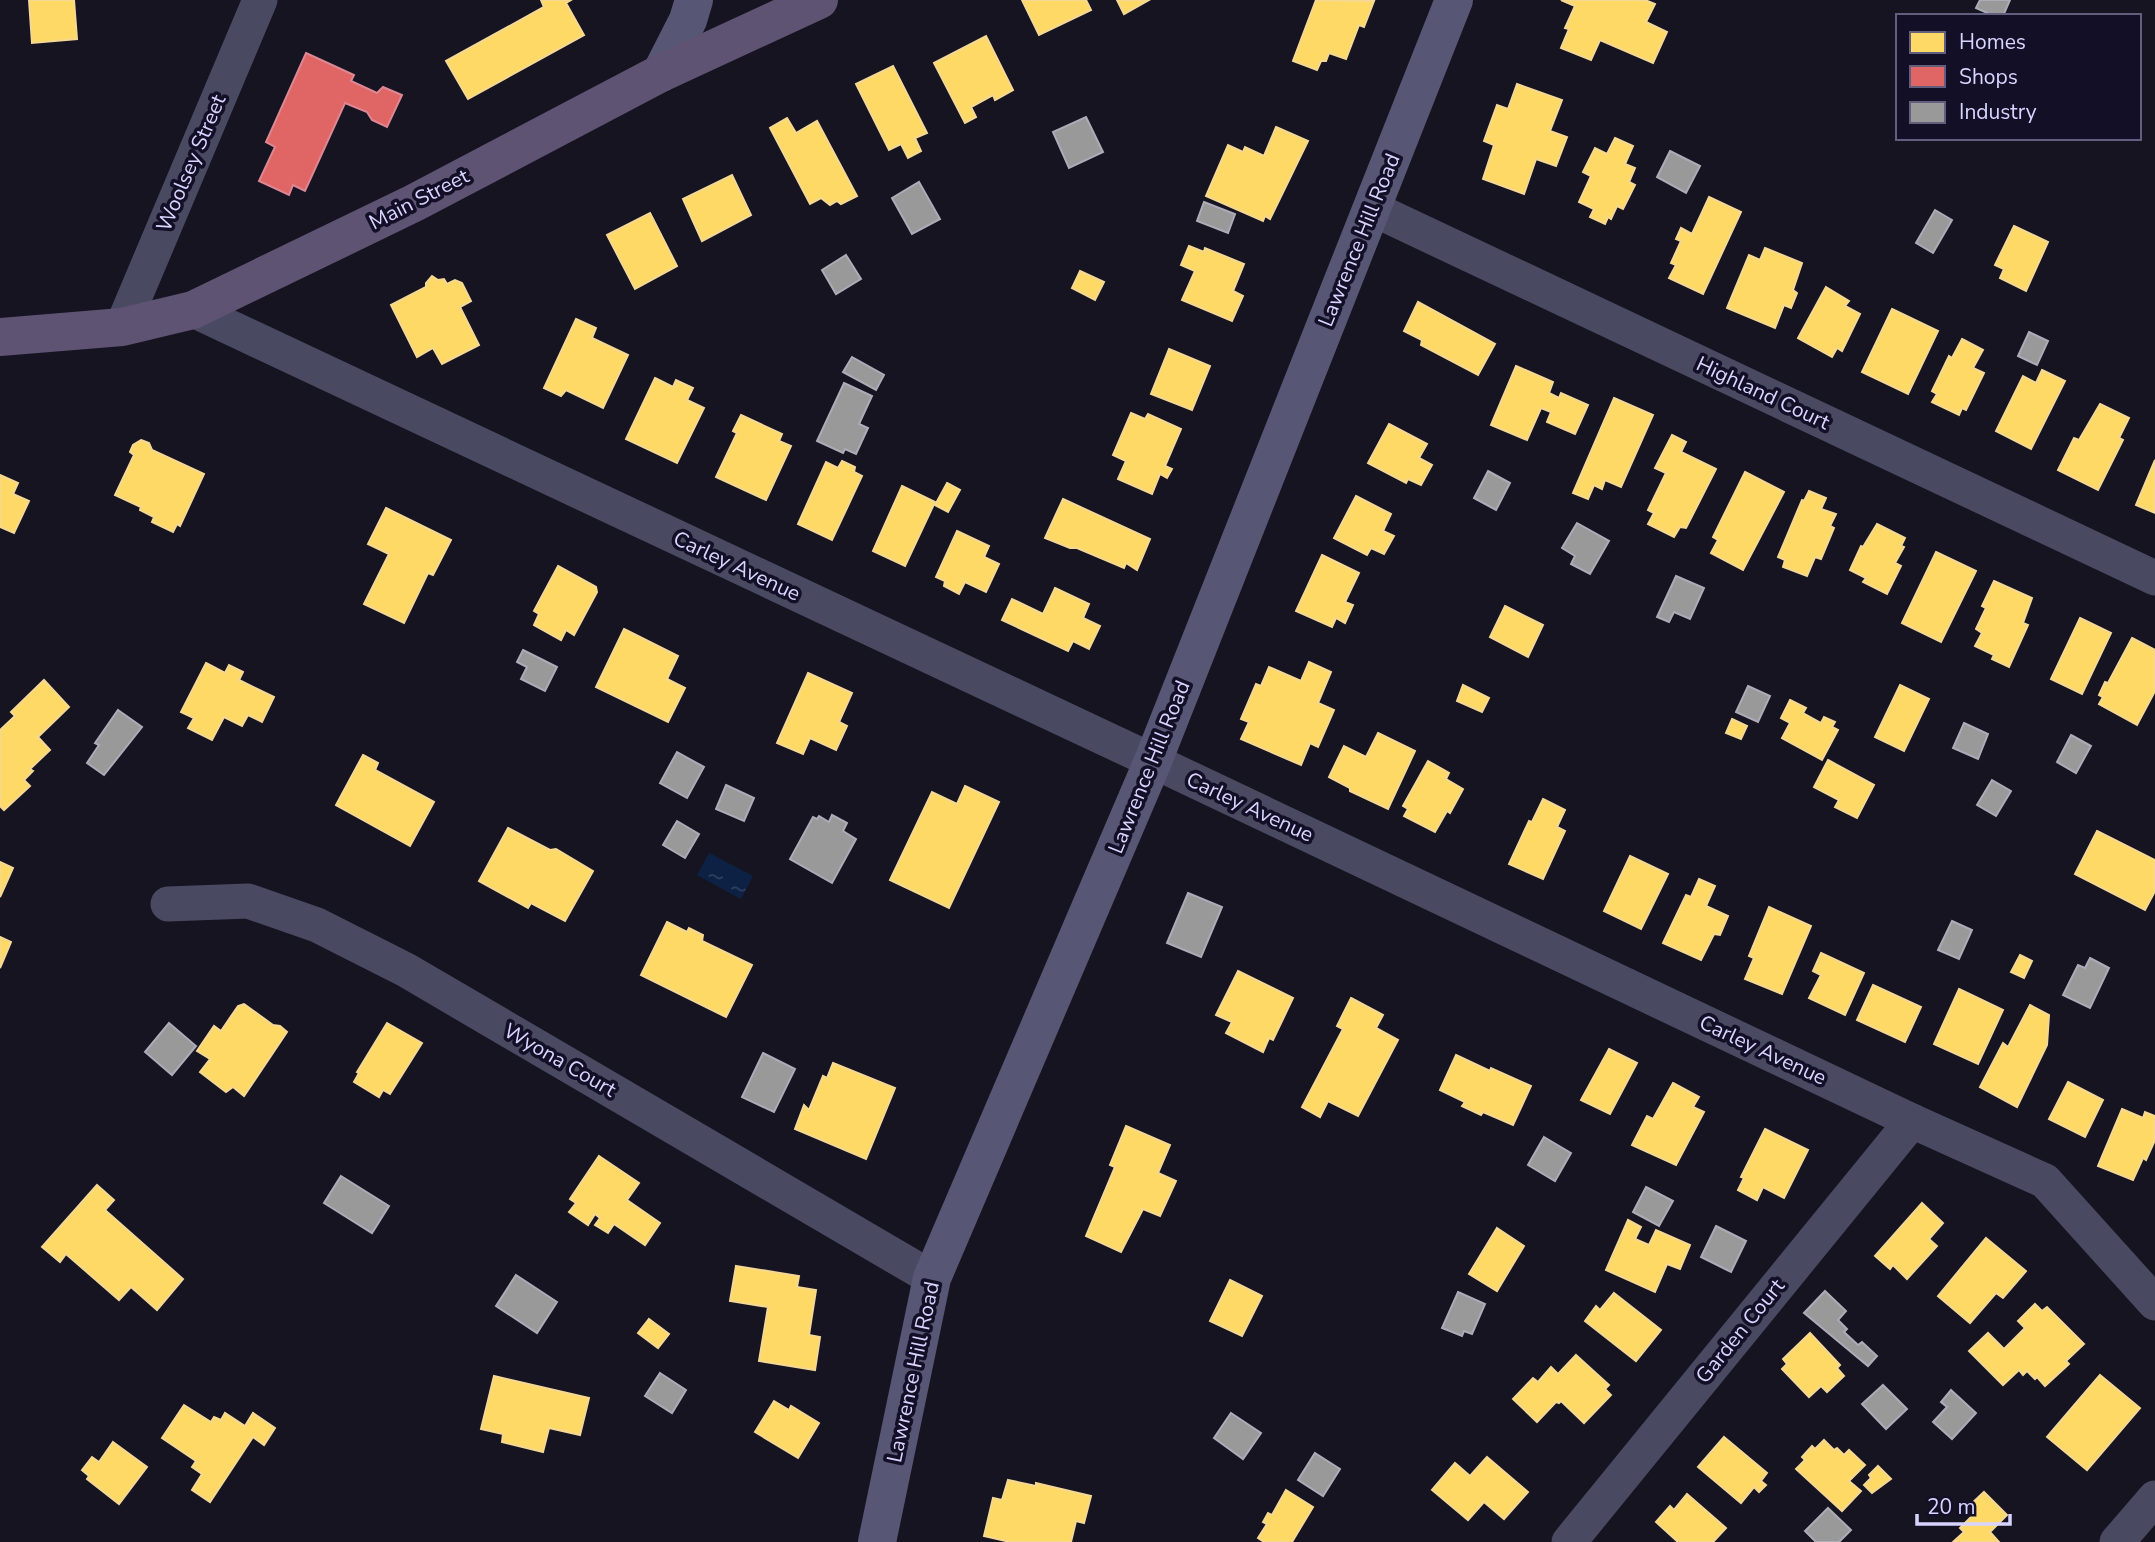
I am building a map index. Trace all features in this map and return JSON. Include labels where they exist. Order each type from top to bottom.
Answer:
[{"type":"main road","points":[[661,73],[688,20],[694,0]]},
{"type":"main road","name":"Main Street","points":[[0,337],[122,327],[193,310],[414,203],[661,73],[819,0]]},
{"type":"main road","name":"Lawrence Hill Road","points":[[877,1542],[932,1278],[1153,761],[1454,0]]},
{"type":"street","name":"Woolsey Street","points":[[122,327],[260,0]]},
{"type":"street","name":"Highland Court","points":[[1371,208],[2155,578]]},
{"type":"street","name":"Carley Avenue","points":[[193,310],[1912,1121],[2045,1181],[2155,1303]]},
{"type":"street","name":"Wyona Court","points":[[168,904],[248,901],[317,925],[406,970],[932,1278]]},
{"type":"street","name":"Garden Court","points":[[1569,1542],[1912,1121]]},
{"type":"street","points":[[2117,1542],[2155,1498]]},
{"type":"water","points":[[709,853],[753,876],[741,899],[697,875]]},
{"type":"building: Homes","points":[[29,0],[74,0],[77,39],[32,43]]},
{"type":"building: Homes","points":[[541,0],[571,0],[566,3],[584,35],[468,99],[446,61],[544,7]]},
{"type":"building: Homes","points":[[1022,0],[1086,0],[1091,10],[1039,35]]},
{"type":"building: Homes","points":[[1117,0],[1149,0],[1124,14]]},
{"type":"building: Homes","points":[[1316,0],[1374,1],[1364,27],[1359,25],[1346,59],[1329,53],[1326,61],[1321,61],[1317,70],[1293,61]]},
{"type":"building: Homes","points":[[1561,0],[1645,0],[1655,4],[1646,22],[1667,32],[1653,63],[1600,40],[1591,60],[1561,48],[1569,29],[1565,28],[1575,6]]},
{"type":"building: Homes","points":[[986,36],[1013,90],[995,100],[993,95],[971,107],[976,117],[965,123],[934,63]]},
{"type":"building: Homes","points":[[893,66],[927,133],[915,138],[921,151],[908,158],[901,144],[889,150],[856,84]]},
{"type":"building: Homes","points":[[1517,84],[1562,100],[1550,131],[1567,137],[1556,166],[1536,159],[1524,194],[1483,179],[1494,145],[1484,141],[1497,105],[1508,109]]},
{"type":"building: Homes","points":[[787,118],[796,133],[817,121],[857,196],[841,204],[837,201],[830,205],[821,198],[810,204],[770,128]]},
{"type":"building: Homes","points":[[1276,127],[1308,141],[1270,219],[1265,216],[1263,221],[1206,196],[1228,145],[1243,152],[1245,147],[1264,156]]},
{"type":"building: Homes","points":[[1615,138],[1633,146],[1625,164],[1635,168],[1629,182],[1635,185],[1623,209],[1617,206],[1611,219],[1608,217],[1605,224],[1590,217],[1594,209],[1579,202],[1591,176],[1583,172],[1595,148],[1607,154]]},
{"type":"building: Homes","points":[[732,175],[751,215],[702,241],[683,199]]},
{"type":"building: Homes","points":[[1709,197],[1741,212],[1703,294],[1669,278],[1676,265],[1671,263],[1681,241],[1676,239],[1681,228],[1692,234]]},
{"type":"building: Homes","points":[[650,213],[677,266],[635,289],[607,235]]},
{"type":"building: Homes","points":[[2014,226],[2048,242],[2026,291],[2000,278],[2004,269],[1995,265]]},
{"type":"building: Homes","points":[[1189,246],[1204,252],[1205,248],[1244,264],[1233,291],[1243,296],[1232,321],[1182,300],[1195,271],[1181,265]]},
{"type":"building: Homes","points":[[1765,248],[1802,263],[1793,290],[1797,293],[1791,308],[1784,305],[1775,328],[1727,308],[1749,255],[1760,260]]},
{"type":"building: Homes","points":[[1080,271],[1104,282],[1095,300],[1072,288]]},
{"type":"building: Homes","points":[[432,276],[438,280],[444,279],[447,284],[455,280],[462,283],[471,301],[460,307],[479,345],[442,364],[433,348],[417,357],[391,305],[426,287]]},
{"type":"building: Homes","points":[[1826,287],[1849,301],[1845,306],[1860,314],[1842,351],[1837,348],[1832,357],[1798,338]]},
{"type":"building: Homes","points":[[1418,302],[1495,344],[1478,375],[1421,345],[1422,340],[1404,331]]},
{"type":"building: Homes","points":[[1892,309],[1938,331],[1908,394],[1862,372]]},
{"type":"building: Homes","points":[[576,319],[596,328],[592,338],[628,355],[603,408],[566,390],[561,396],[544,388]]},
{"type":"building: Homes","points":[[1962,339],[1983,350],[1973,368],[1984,373],[1966,410],[1962,408],[1959,415],[1932,402],[1937,394],[1932,391],[1949,356],[1952,358]]},
{"type":"building: Homes","points":[[1169,349],[1210,366],[1192,410],[1151,394]]},
{"type":"building: Homes","points":[[1516,366],[1553,382],[1549,393],[1559,398],[1561,393],[1588,405],[1575,434],[1547,422],[1551,412],[1541,408],[1527,440],[1491,425]]},
{"type":"building: Homes","points":[[2042,370],[2065,381],[2031,449],[1996,431],[2023,376],[2036,383]]},
{"type":"building: Homes","points":[[655,378],[673,387],[676,380],[693,388],[687,400],[704,408],[677,463],[626,439]]},
{"type":"building: Homes","points":[[1614,398],[1653,415],[1621,487],[1605,480],[1602,489],[1594,485],[1588,499],[1573,493]]},
{"type":"building: Homes","points":[[2100,404],[2129,418],[2119,438],[2123,440],[2098,490],[2058,470],[2074,438],[2079,440]]},
{"type":"building: Homes","points":[[1131,413],[1145,419],[1148,414],[1181,429],[1165,466],[1172,469],[1167,478],[1160,474],[1152,494],[1118,479],[1126,461],[1113,455]]},
{"type":"building: Homes","points":[[741,415],[782,434],[779,441],[791,446],[766,500],[716,477],[737,433],[733,431]]},
{"type":"building: Homes","points":[[1389,424],[1427,444],[1419,458],[1432,465],[1421,485],[1408,479],[1406,483],[1368,463]]},
{"type":"building: Homes","points":[[1672,435],[1686,442],[1681,452],[1716,469],[1686,528],[1680,527],[1674,537],[1648,524],[1654,513],[1648,510],[1666,473],[1655,468]]},
{"type":"building: Homes","points":[[141,440],[149,443],[152,450],[204,474],[180,526],[177,524],[173,532],[152,522],[154,517],[140,510],[141,507],[115,495],[134,455],[130,452],[133,445]]},
{"type":"building: Homes","points":[[2155,460],[2155,513],[2136,505]]},
{"type":"building: Homes","points":[[842,461],[855,467],[854,472],[862,476],[832,540],[798,524],[826,462],[838,468]]},
{"type":"building: Homes","points":[[1745,472],[1784,492],[1743,570],[1711,553],[1718,540],[1713,537]]},
{"type":"building: Homes","points":[[0,475],[18,483],[13,494],[29,501],[14,533],[0,527]]},
{"type":"building: Homes","points":[[947,483],[960,490],[948,512],[935,505]]},
{"type":"building: Homes","points":[[902,486],[935,502],[905,566],[873,551]]},
{"type":"building: Homes","points":[[1809,491],[1826,498],[1821,509],[1836,514],[1830,526],[1834,528],[1821,559],[1815,557],[1807,576],[1783,567],[1785,560],[1778,557],[1802,500],[1804,501]]},
{"type":"building: Homes","points":[[1356,496],[1391,514],[1383,531],[1394,536],[1384,554],[1371,548],[1367,555],[1334,538]]},
{"type":"building: Homes","points":[[1063,499],[1150,539],[1137,570],[1126,563],[1124,568],[1045,538]]},
{"type":"building: Homes","points":[[386,508],[451,540],[433,575],[428,573],[404,623],[364,604],[389,554],[368,544]]},
{"type":"building: Homes","points":[[1877,524],[1905,538],[1901,546],[1904,547],[1895,563],[1901,566],[1887,594],[1863,582],[1866,578],[1850,570],[1861,546],[1863,547]]},
{"type":"building: Homes","points":[[957,531],[989,546],[984,557],[999,564],[986,592],[965,582],[959,594],[944,586],[945,581],[936,577]]},
{"type":"building: Homes","points":[[1936,552],[1976,571],[1941,642],[1902,623]]},
{"type":"building: Homes","points":[[1322,555],[1359,573],[1345,602],[1353,605],[1345,623],[1336,618],[1332,627],[1296,611]]},
{"type":"building: Homes","points":[[558,566],[596,587],[597,592],[574,635],[566,630],[561,640],[534,625],[539,614],[534,611]]},
{"type":"building: Homes","points":[[1994,581],[2032,598],[2023,623],[2028,625],[2009,667],[1992,659],[1994,655],[1975,646],[1982,633],[1976,629],[1986,608],[1982,606]]},
{"type":"building: Homes","points":[[1055,588],[1089,604],[1083,618],[1100,626],[1089,649],[1073,641],[1068,651],[1002,620],[1012,599],[1043,614]]},
{"type":"building: Homes","points":[[1505,606],[1543,625],[1528,657],[1490,637]]},
{"type":"building: Homes","points":[[2080,618],[2111,633],[2082,694],[2051,679]]},
{"type":"building: Homes","points":[[624,629],[678,656],[667,679],[685,688],[668,722],[596,687]]},
{"type":"building: Homes","points":[[2132,638],[2155,650],[2155,691],[2137,725],[2099,704],[2103,697],[2099,695],[2105,682],[2108,683]]},
{"type":"building: Homes","points":[[1309,662],[1331,672],[1318,703],[1334,710],[1318,747],[1310,743],[1301,765],[1241,739],[1249,722],[1241,719],[1256,684],[1261,686],[1269,667],[1301,681]]},
{"type":"building: Homes","points":[[206,663],[225,673],[229,665],[243,672],[239,680],[274,697],[262,722],[248,715],[242,726],[224,717],[212,740],[188,728],[194,718],[181,712]]},
{"type":"building: Homes","points":[[808,673],[852,693],[839,722],[847,726],[836,750],[810,738],[803,754],[777,743]]},
{"type":"building: Homes","points":[[44,680],[69,707],[38,737],[50,750],[30,769],[33,771],[24,780],[30,786],[4,810],[0,806],[0,730],[15,716],[11,712]]},
{"type":"building: Homes","points":[[1463,685],[1489,698],[1482,712],[1457,701]]},
{"type":"building: Homes","points":[[1900,685],[1929,699],[1904,751],[1875,737]]},
{"type":"building: Homes","points":[[1790,700],[1806,708],[1803,713],[1821,723],[1824,717],[1835,722],[1832,727],[1838,730],[1822,760],[1782,738],[1790,723],[1781,718]]},
{"type":"building: Homes","points":[[1732,719],[1747,726],[1741,739],[1726,733]]},
{"type":"building: Homes","points":[[1378,733],[1415,751],[1388,809],[1350,791],[1350,788],[1329,777],[1344,746],[1366,757]]},
{"type":"building: Homes","points":[[363,755],[378,763],[375,770],[434,802],[410,846],[336,805]]},
{"type":"building: Homes","points":[[1828,760],[1874,785],[1857,818],[1835,807],[1839,800],[1814,787]]},
{"type":"building: Homes","points":[[1428,761],[1449,773],[1446,779],[1463,789],[1450,813],[1447,811],[1435,832],[1404,816],[1408,809],[1403,806]]},
{"type":"building: Homes","points":[[965,786],[999,802],[949,908],[890,880],[932,792],[957,804]]},
{"type":"building: Homes","points":[[1543,799],[1565,810],[1557,827],[1565,831],[1543,879],[1509,864],[1529,821],[1532,822]]},
{"type":"building: Homes","points":[[508,828],[550,850],[556,849],[593,871],[565,921],[531,903],[528,908],[479,881]]},
{"type":"building: Homes","points":[[2097,831],[2155,860],[2155,891],[2145,910],[2075,874]]},
{"type":"building: Homes","points":[[1630,856],[1668,874],[1641,929],[1604,911]]},
{"type":"building: Homes","points":[[0,862],[13,868],[0,897]]},
{"type":"building: Homes","points":[[1699,879],[1715,886],[1706,906],[1728,916],[1720,935],[1714,934],[1701,960],[1663,943],[1686,895],[1691,897]]},
{"type":"building: Homes","points":[[1769,907],[1811,926],[1782,994],[1745,979],[1754,958],[1749,956]]},
{"type":"building: Homes","points":[[667,922],[687,932],[689,928],[703,935],[702,941],[752,965],[726,1017],[641,975]]},
{"type":"building: Homes","points":[[0,937],[11,942],[0,968]]},
{"type":"building: Homes","points":[[1821,953],[1864,973],[1845,1015],[1809,998],[1821,975],[1813,971]]},
{"type":"building: Homes","points":[[2020,955],[2032,961],[2024,978],[2011,972]]},
{"type":"building: Homes","points":[[1238,971],[1293,998],[1273,1040],[1269,1038],[1263,1052],[1226,1033],[1232,1022],[1216,1015]]},
{"type":"building: Homes","points":[[1873,985],[1921,1007],[1905,1042],[1857,1020]]},
{"type":"building: Homes","points":[[1959,989],[2003,1010],[1978,1064],[1934,1044]]},
{"type":"building: Homes","points":[[1351,998],[1383,1015],[1376,1028],[1398,1040],[1358,1116],[1328,1101],[1320,1117],[1302,1107],[1343,1029],[1337,1026]]},
{"type":"building: Homes","points":[[244,1004],[287,1032],[244,1096],[233,1087],[226,1092],[200,1072],[210,1059],[197,1051],[214,1026],[221,1031],[238,1006]]},
{"type":"building: Homes","points":[[2030,1005],[2049,1015],[2047,1045],[2017,1107],[1980,1087],[2003,1043],[2008,1047]]},
{"type":"building: Homes","points":[[387,1023],[422,1043],[390,1094],[383,1090],[379,1097],[354,1082],[359,1073],[357,1072]]},
{"type":"building: Homes","points":[[1609,1049],[1637,1063],[1610,1114],[1581,1100]]},
{"type":"building: Homes","points":[[1456,1055],[1531,1086],[1513,1125],[1462,1106],[1465,1102],[1440,1090]]},
{"type":"building: Homes","points":[[833,1063],[895,1088],[866,1159],[795,1129],[804,1105],[809,1110],[823,1076],[827,1078]]},
{"type":"building: Homes","points":[[2068,1082],[2103,1100],[2085,1137],[2049,1119]]},
{"type":"building: Homes","points":[[1673,1083],[1699,1097],[1693,1107],[1704,1112],[1676,1165],[1632,1145],[1647,1116],[1653,1119]]},
{"type":"building: Homes","points":[[2122,1109],[2143,1118],[2145,1112],[2155,1116],[2155,1140],[2133,1180],[2098,1166]]},
{"type":"building: Homes","points":[[1126,1126],[1170,1145],[1158,1173],[1176,1181],[1160,1216],[1143,1209],[1121,1252],[1086,1236],[1115,1167],[1110,1165]]},
{"type":"building: Homes","points":[[1765,1129],[1808,1150],[1784,1198],[1763,1187],[1757,1200],[1738,1190],[1744,1178],[1741,1177]]},
{"type":"building: Homes","points":[[599,1156],[639,1183],[627,1200],[660,1223],[645,1245],[614,1224],[608,1233],[595,1225],[600,1218],[595,1214],[588,1225],[569,1212],[576,1203],[570,1199]]},
{"type":"building: Homes","points":[[97,1185],[114,1200],[105,1210],[183,1279],[157,1310],[131,1287],[119,1300],[66,1254],[60,1262],[42,1247]]},
{"type":"building: Homes","points":[[1922,1203],[1943,1223],[1929,1239],[1937,1246],[1907,1279],[1893,1265],[1890,1269],[1875,1256]]},
{"type":"building: Homes","points":[[1628,1220],[1641,1227],[1635,1239],[1649,1245],[1656,1230],[1690,1245],[1680,1269],[1667,1264],[1655,1292],[1606,1270]]},
{"type":"building: Homes","points":[[1497,1228],[1524,1246],[1497,1291],[1469,1274]]},
{"type":"building: Homes","points":[[1986,1238],[2026,1271],[2003,1298],[1996,1293],[1970,1323],[1938,1296]]},
{"type":"building: Homes","points":[[736,1266],[799,1276],[797,1287],[816,1290],[809,1335],[820,1337],[815,1370],[759,1361],[768,1307],[730,1301]]},
{"type":"building: Homes","points":[[1230,1280],[1262,1296],[1242,1336],[1210,1321]]},
{"type":"building: Homes","points":[[1614,1293],[1661,1330],[1636,1361],[1585,1321],[1596,1306],[1600,1310]]},
{"type":"building: Homes","points":[[2035,1304],[2042,1311],[2047,1307],[2084,1344],[2066,1361],[2069,1364],[2045,1386],[2037,1377],[2035,1379],[2027,1371],[2023,1375],[2019,1370],[2003,1385],[1969,1351],[1988,1333],[2004,1349],[2025,1328],[2018,1321]]},
{"type":"building: Homes","points":[[649,1319],[669,1334],[658,1348],[638,1333]]},
{"type":"building: Homes","points":[[1810,1333],[1840,1365],[1837,1368],[1844,1376],[1827,1392],[1821,1386],[1809,1397],[1782,1369],[1787,1364],[1783,1359]]},
{"type":"building: Homes","points":[[1576,1355],[1609,1385],[1605,1389],[1611,1395],[1584,1423],[1561,1401],[1556,1402],[1537,1422],[1513,1399],[1533,1378],[1538,1382],[1551,1367],[1558,1374]]},
{"type":"building: Homes","points":[[2100,1375],[2140,1408],[2087,1470],[2047,1437]]},
{"type":"building: Homes","points":[[494,1376],[589,1398],[580,1435],[549,1428],[543,1452],[502,1442],[503,1434],[481,1429]]},
{"type":"building: Homes","points":[[774,1401],[789,1410],[791,1406],[819,1423],[798,1458],[755,1432]]},
{"type":"building: Homes","points":[[184,1405],[211,1422],[214,1417],[221,1420],[225,1413],[245,1426],[253,1413],[275,1428],[264,1445],[253,1437],[210,1502],[192,1490],[202,1474],[192,1467],[196,1461],[162,1438]]},
{"type":"building: Homes","points":[[1724,1437],[1767,1473],[1761,1481],[1766,1485],[1759,1492],[1754,1487],[1741,1503],[1698,1467]]},
{"type":"building: Homes","points":[[1824,1440],[1844,1455],[1849,1450],[1865,1465],[1849,1481],[1861,1491],[1842,1511],[1796,1469],[1805,1460],[1802,1457],[1812,1446],[1815,1449]]},
{"type":"building: Homes","points":[[113,1442],[147,1467],[119,1504],[87,1479],[89,1476],[82,1470],[92,1457],[99,1462]]},
{"type":"building: Homes","points":[[1487,1457],[1528,1492],[1504,1519],[1484,1502],[1468,1520],[1432,1490],[1455,1463],[1470,1476]]},
{"type":"building: Homes","points":[[1878,1466],[1891,1479],[1872,1493],[1864,1485]]},
{"type":"building: Homes","points":[[1008,1480],[1036,1486],[1036,1483],[1091,1496],[1084,1523],[1076,1521],[1071,1542],[1010,1542],[984,1536],[993,1498],[1002,1500]]},
{"type":"building: Homes","points":[[1286,1490],[1313,1507],[1292,1542],[1264,1542],[1258,1538],[1267,1524],[1263,1522],[1268,1513],[1272,1515]]},
{"type":"building: Homes","points":[[1984,1492],[2007,1515],[1990,1532],[1999,1542],[1953,1542],[1964,1532],[1960,1528],[1976,1512],[1970,1505]]},
{"type":"building: Homes","points":[[1687,1494],[1726,1528],[1713,1542],[1678,1542],[1656,1522],[1670,1506],[1674,1510]]},
{"type":"building: Shops","points":[[306,53],[354,75],[351,81],[377,93],[383,87],[402,95],[387,127],[372,120],[367,112],[345,103],[305,191],[293,185],[289,195],[259,181],[275,147],[266,142]]},
{"type":"building: Industry","points":[[1980,0],[2010,0],[2004,14],[1990,14],[1976,8]]},
{"type":"building: Industry","points":[[1086,117],[1103,152],[1069,168],[1053,132]]},
{"type":"building: Industry","points":[[1670,151],[1700,166],[1686,193],[1657,177]]},
{"type":"building: Industry","points":[[919,182],[940,219],[912,234],[892,198]]},
{"type":"building: Industry","points":[[1204,202],[1235,214],[1228,233],[1197,221]]},
{"type":"building: Industry","points":[[1935,210],[1952,220],[1933,253],[1916,243]]},
{"type":"building: Industry","points":[[846,255],[861,279],[836,294],[822,270]]},
{"type":"building: Industry","points":[[2029,332],[2048,341],[2037,365],[2018,356]]},
{"type":"building: Industry","points":[[852,357],[884,375],[876,390],[843,372]]},
{"type":"building: Industry","points":[[844,383],[872,396],[859,424],[868,428],[856,454],[845,449],[843,453],[817,441]]},
{"type":"building: Industry","points":[[1488,471],[1510,483],[1496,510],[1474,498]]},
{"type":"building: Industry","points":[[1577,523],[1609,541],[1590,574],[1571,564],[1575,556],[1562,548]]},
{"type":"building: Industry","points":[[1676,576],[1704,588],[1690,619],[1674,612],[1669,622],[1657,617]]},
{"type":"building: Industry","points":[[523,650],[557,667],[545,691],[521,679],[527,667],[517,662]]},
{"type":"building: Industry","points":[[1748,686],[1770,696],[1758,722],[1736,712]]},
{"type":"building: Industry","points":[[118,710],[142,727],[104,775],[87,763],[99,745],[95,743]]},
{"type":"building: Industry","points":[[1964,723],[1988,734],[1978,759],[1953,748]]},
{"type":"building: Industry","points":[[2071,735],[2091,746],[2076,773],[2057,762]]},
{"type":"building: Industry","points":[[677,752],[704,767],[687,798],[660,783]]},
{"type":"building: Industry","points":[[1992,780],[2011,791],[1996,816],[1977,805]]},
{"type":"building: Industry","points":[[726,785],[754,798],[744,821],[716,809]]},
{"type":"building: Industry","points":[[832,815],[847,823],[843,831],[856,839],[832,883],[790,859],[813,817],[817,819],[819,816],[829,822]]},
{"type":"building: Industry","points":[[677,821],[699,834],[685,858],[663,845]]},
{"type":"building: Industry","points":[[1188,893],[1222,907],[1201,957],[1167,943]]},
{"type":"building: Industry","points":[[1952,921],[1972,930],[1959,959],[1938,950]]},
{"type":"building: Industry","points":[[2090,958],[2109,968],[2090,1008],[2063,995],[2078,965],[2085,968]]},
{"type":"building: Industry","points":[[169,1023],[196,1046],[172,1075],[145,1052]]},
{"type":"building: Industry","points":[[763,1053],[795,1069],[774,1112],[742,1097]]},
{"type":"building: Industry","points":[[1544,1137],[1571,1153],[1555,1181],[1528,1165]]},
{"type":"building: Industry","points":[[341,1176],[389,1206],[372,1233],[324,1203]]},
{"type":"building: Industry","points":[[1646,1187],[1673,1201],[1659,1226],[1633,1212]]},
{"type":"building: Industry","points":[[1716,1226],[1746,1241],[1731,1272],[1701,1257]]},
{"type":"building: Industry","points":[[516,1275],[557,1302],[537,1333],[496,1306]]},
{"type":"building: Industry","points":[[1825,1291],[1846,1311],[1838,1320],[1847,1329],[1844,1332],[1858,1345],[1862,1342],[1877,1356],[1868,1366],[1804,1313]]},
{"type":"building: Industry","points":[[1458,1292],[1485,1304],[1472,1334],[1464,1331],[1462,1336],[1442,1328]]},
{"type":"building: Industry","points":[[660,1373],[686,1390],[672,1413],[645,1396]]},
{"type":"building: Industry","points":[[1883,1385],[1907,1409],[1886,1429],[1862,1404]]},
{"type":"building: Industry","points":[[1951,1390],[1976,1413],[1952,1439],[1933,1422],[1947,1407],[1941,1402]]},
{"type":"building: Industry","points":[[1231,1413],[1261,1433],[1243,1459],[1214,1438]]},
{"type":"building: Industry","points":[[1315,1453],[1340,1469],[1323,1496],[1298,1480]]},
{"type":"building: Industry","points":[[1828,1508],[1851,1530],[1839,1542],[1816,1542],[1805,1531]]}]
